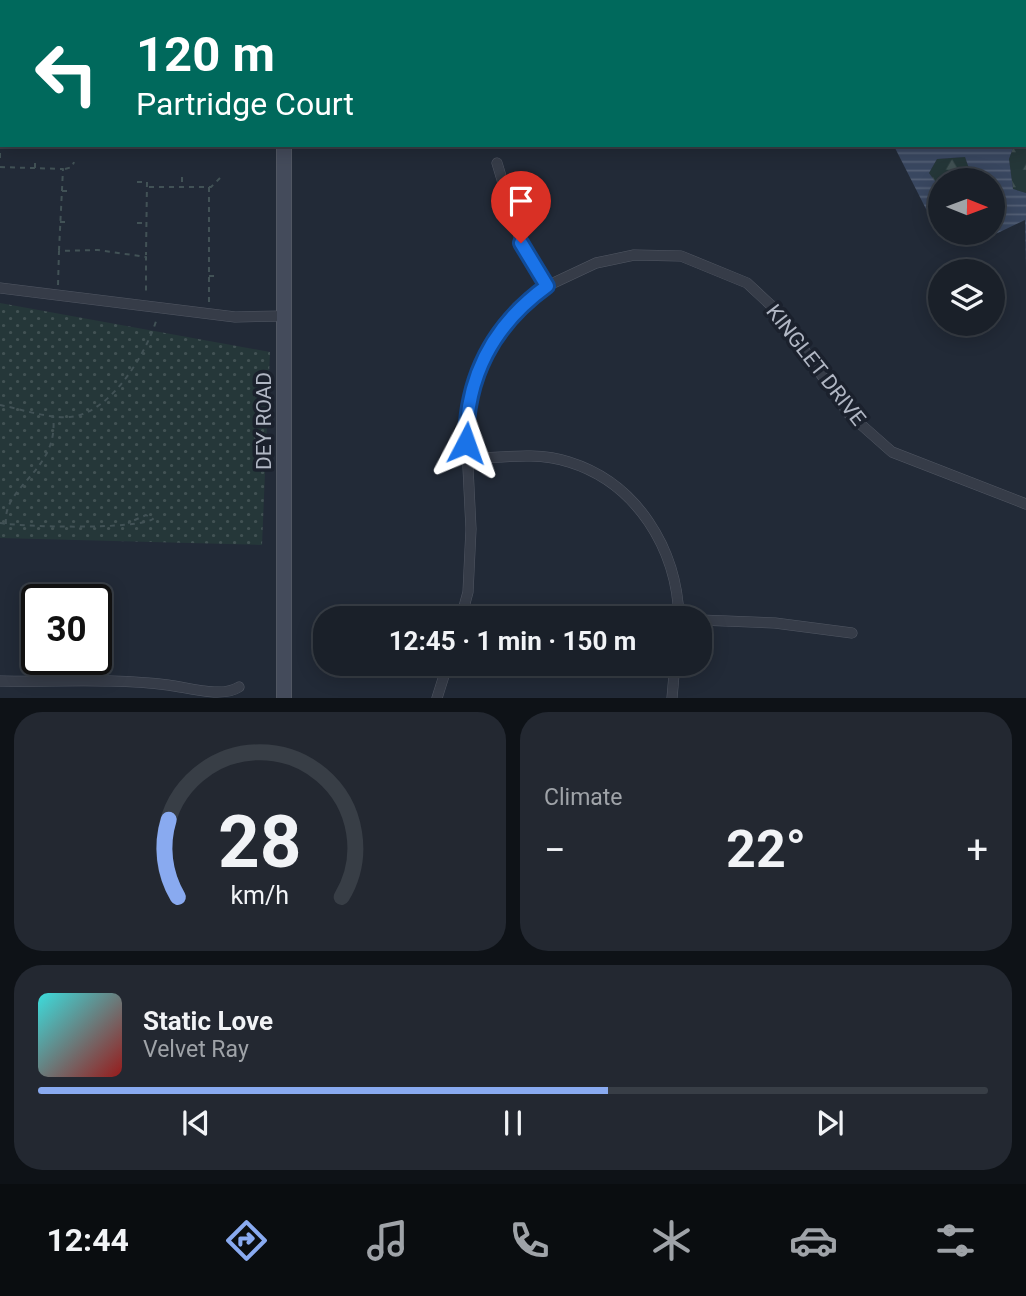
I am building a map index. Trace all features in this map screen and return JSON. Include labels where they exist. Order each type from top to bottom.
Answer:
[{"type":"main road","name":"DEY ROAD","points":[[284,147],[284,698]]},
{"type":"street","points":[[497,163],[521,243],[547,286]]},
{"type":"street","name":"KINGLET DRIVE","points":[[464,606],[468,592],[471,530],[466,426],[471,388],[484,359],[517,307],[547,286],[596,263],[634,256],[681,256],[747,283],[776,310],[849,414],[892,452],[1026,504]]},
{"type":"street","points":[[0,288],[209,315],[285,316]]},
{"type":"street","points":[[467,459],[536,456],[569,462],[618,487],[636,504],[671,562],[678,589],[679,606]]},
{"type":"street","points":[[712,620],[775,623],[852,633]]},
{"type":"street","points":[[437,698],[444,676]]},
{"type":"street","points":[[672,698],[674,676]]},
{"type":"street","points":[[0,681],[169,685],[217,698],[226,697],[239,687]]},
{"type":"path","points":[[0,133],[0,165],[63,169],[72,167],[74,162]]},
{"type":"path","points":[[35,159],[35,168]]},
{"type":"path","points":[[57,296],[63,169]]},
{"type":"path","points":[[182,177],[182,187]]},
{"type":"path","points":[[147,187],[209,187],[218,184],[220,178]]},
{"type":"path","points":[[137,182],[146,182],[147,187],[146,307]]},
{"type":"path","points":[[209,187],[209,315]]},
{"type":"path","points":[[62,191],[72,191]]},
{"type":"path","points":[[209,214],[218,214]]},
{"type":"path","points":[[60,222],[69,222]]},
{"type":"path","points":[[137,223],[146,223]]},
{"type":"path","points":[[59,251],[146,257]]},
{"type":"path","points":[[117,260],[118,253]]},
{"type":"path","points":[[209,276],[219,276]]},
{"type":"path","points":[[209,284],[216,284]]},
{"type":"path","points":[[0,405],[69,418],[83,414],[125,382],[148,340],[159,309]]},
{"type":"path","points":[[6,524],[7,506],[46,458],[53,442],[52,415]]},
{"type":"path","points":[[0,523],[38,527],[145,523],[153,519],[146,515],[128,523]]},
{"type":"green space","points":[[1013,147],[1026,147],[1026,193],[1013,189],[1009,159]]},
{"type":"green space","points":[[965,157],[969,168],[932,168],[937,159]]},
{"type":"green space","points":[[0,303],[270,352],[262,545],[0,538]]},
{"type":"water","points":[[895,147],[1013,147],[1009,159],[1013,189],[1026,193],[1026,267],[1025,220],[1005,230],[1005,168],[969,168],[965,157],[937,159],[932,168],[928,168],[928,210]]},
{"type":"route","points":[[466,443],[471,388],[484,359],[517,307],[547,286],[521,243]]}]
